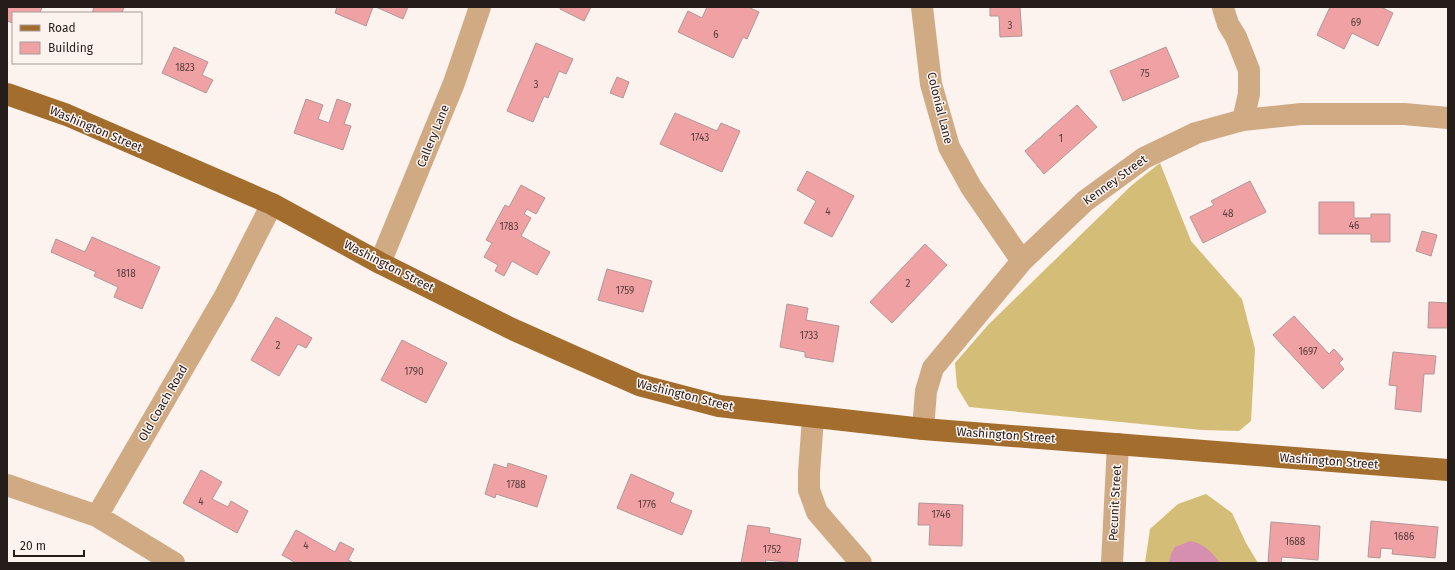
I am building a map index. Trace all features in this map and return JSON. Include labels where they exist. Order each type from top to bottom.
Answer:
[{"type":"main road","name":"Washington Street","points":[[7,94],[67,115],[272,204],[380,263],[510,328],[639,385],[718,406],[813,418],[923,429],[1304,460],[1448,470]]},
{"type":"street","name":"Callery Lane","points":[[380,263],[454,83],[480,7]]},
{"type":"street","name":"Colonial Lane","points":[[922,7],[931,84],[948,147],[971,188],[1022,261]]},
{"type":"street","points":[[1223,8],[1228,24],[1236,37],[1249,70],[1249,94],[1244,120]]},
{"type":"street","name":"Kenney Street","points":[[923,429],[926,390],[933,368],[1022,261],[1085,201],[1144,158],[1196,133],[1244,120],[1301,114],[1404,114],[1448,118]]},
{"type":"street","name":"Old Coach Road","points":[[97,516],[225,296],[272,204]]},
{"type":"street","points":[[813,418],[808,473],[810,490],[817,512],[861,563]]},
{"type":"street","name":"Pecunit Street","points":[[1112,563],[1118,444]]},
{"type":"street","points":[[7,485],[97,516],[174,563]]},
{"type":"shaded area","points":[[1160,163],[1191,241],[1242,299],[1255,349],[1251,421],[1239,431],[1202,430],[969,407],[957,387],[955,363],[988,325],[1132,185]]},
{"type":"shaded area","points":[[1206,494],[1232,513],[1246,543],[1258,563],[1145,563],[1150,529],[1178,504]]},
{"type":"shaded area","points":[[1190,541],[1195,542],[1207,549],[1220,563],[1169,563],[1171,554],[1175,547]]},
{"type":"building","points":[[7,7],[42,7],[40,12],[12,12],[12,23],[7,21]]},
{"type":"building","points":[[91,7],[124,7],[122,12],[92,12],[94,8]]},
{"type":"building","points":[[337,7],[373,7],[366,26],[335,13]]},
{"type":"building","points":[[376,7],[408,7],[403,19]]},
{"type":"building","points":[[561,7],[591,7],[584,21],[560,9]]},
{"type":"building","points":[[707,7],[748,7],[759,12],[747,39],[743,37],[733,58],[678,32],[688,11],[702,18]]},
{"type":"building","points":[[990,7],[1020,7],[1022,36],[1000,37],[999,16],[990,16]]},
{"type":"building","points":[[1330,7],[1381,7],[1393,13],[1378,46],[1352,33],[1344,49],[1317,35]]},
{"type":"building","points":[[536,43],[573,59],[566,74],[559,71],[548,98],[544,96],[533,122],[507,111]]},
{"type":"building","points":[[174,47],[208,62],[202,75],[213,80],[206,93],[162,73]]},
{"type":"building","points":[[1166,47],[1179,77],[1123,101],[1110,71]]},
{"type":"building","points":[[617,77],[629,82],[623,98],[610,93]]},
{"type":"building","points":[[306,99],[323,105],[318,119],[329,123],[337,99],[351,104],[344,124],[351,126],[343,150],[294,133]]},
{"type":"building","points":[[1077,105],[1097,127],[1044,174],[1025,151]]},
{"type":"building","points":[[675,113],[717,131],[721,123],[740,131],[722,172],[660,144]]},
{"type":"building","points":[[807,171],[854,196],[832,237],[804,223],[816,201],[797,190]]},
{"type":"building","points":[[1250,181],[1266,212],[1203,243],[1190,217],[1214,205],[1211,201]]},
{"type":"building","points":[[521,185],[545,198],[536,214],[527,209],[524,214],[531,218],[521,236],[550,252],[537,275],[512,261],[504,276],[495,271],[498,265],[484,257],[492,243],[486,240],[505,205],[509,207]]},
{"type":"building","points":[[1319,202],[1354,202],[1354,218],[1371,218],[1371,214],[1390,214],[1390,242],[1371,242],[1371,234],[1319,234]]},
{"type":"building","points":[[1422,231],[1437,235],[1431,256],[1416,251]]},
{"type":"building","points":[[92,237],[160,267],[142,309],[114,297],[118,287],[94,276],[96,272],[51,252],[56,239],[85,252]]},
{"type":"building","points":[[925,244],[947,265],[892,323],[870,302]]},
{"type":"building","points":[[607,269],[652,281],[643,312],[598,300]]},
{"type":"building","points":[[1429,302],[1448,303],[1448,328],[1428,328]]},
{"type":"building","points":[[787,304],[808,308],[806,320],[839,326],[833,362],[805,357],[805,352],[780,347]]},
{"type":"building","points":[[1294,316],[1329,354],[1334,349],[1343,359],[1339,363],[1344,369],[1323,389],[1273,335]]},
{"type":"building","points":[[276,317],[312,338],[306,348],[298,344],[279,376],[251,360]]},
{"type":"building","points":[[402,340],[447,363],[426,403],[381,380]]},
{"type":"building","points":[[1393,352],[1436,356],[1434,374],[1424,374],[1421,412],[1395,409],[1397,386],[1389,385]]},
{"type":"building","points":[[508,463],[547,476],[537,507],[496,494],[495,498],[485,494],[494,464],[507,468]]},
{"type":"building","points":[[201,470],[222,482],[212,499],[228,507],[231,501],[248,511],[237,533],[183,503]]},
{"type":"building","points":[[631,474],[674,493],[670,502],[692,511],[682,535],[617,508]]},
{"type":"building","points":[[919,503],[963,505],[962,546],[929,545],[930,525],[918,525]]},
{"type":"building","points":[[1371,521],[1438,527],[1435,558],[1392,554],[1393,549],[1381,548],[1380,558],[1368,557]]},
{"type":"building","points":[[1271,522],[1320,526],[1318,560],[1282,557],[1281,563],[1268,563]]},
{"type":"building","points":[[748,525],[770,528],[769,533],[801,539],[797,563],[766,560],[765,563],[741,563]]},
{"type":"building","points":[[296,530],[335,552],[340,542],[354,549],[348,560],[352,562],[296,563],[282,555]]}]
